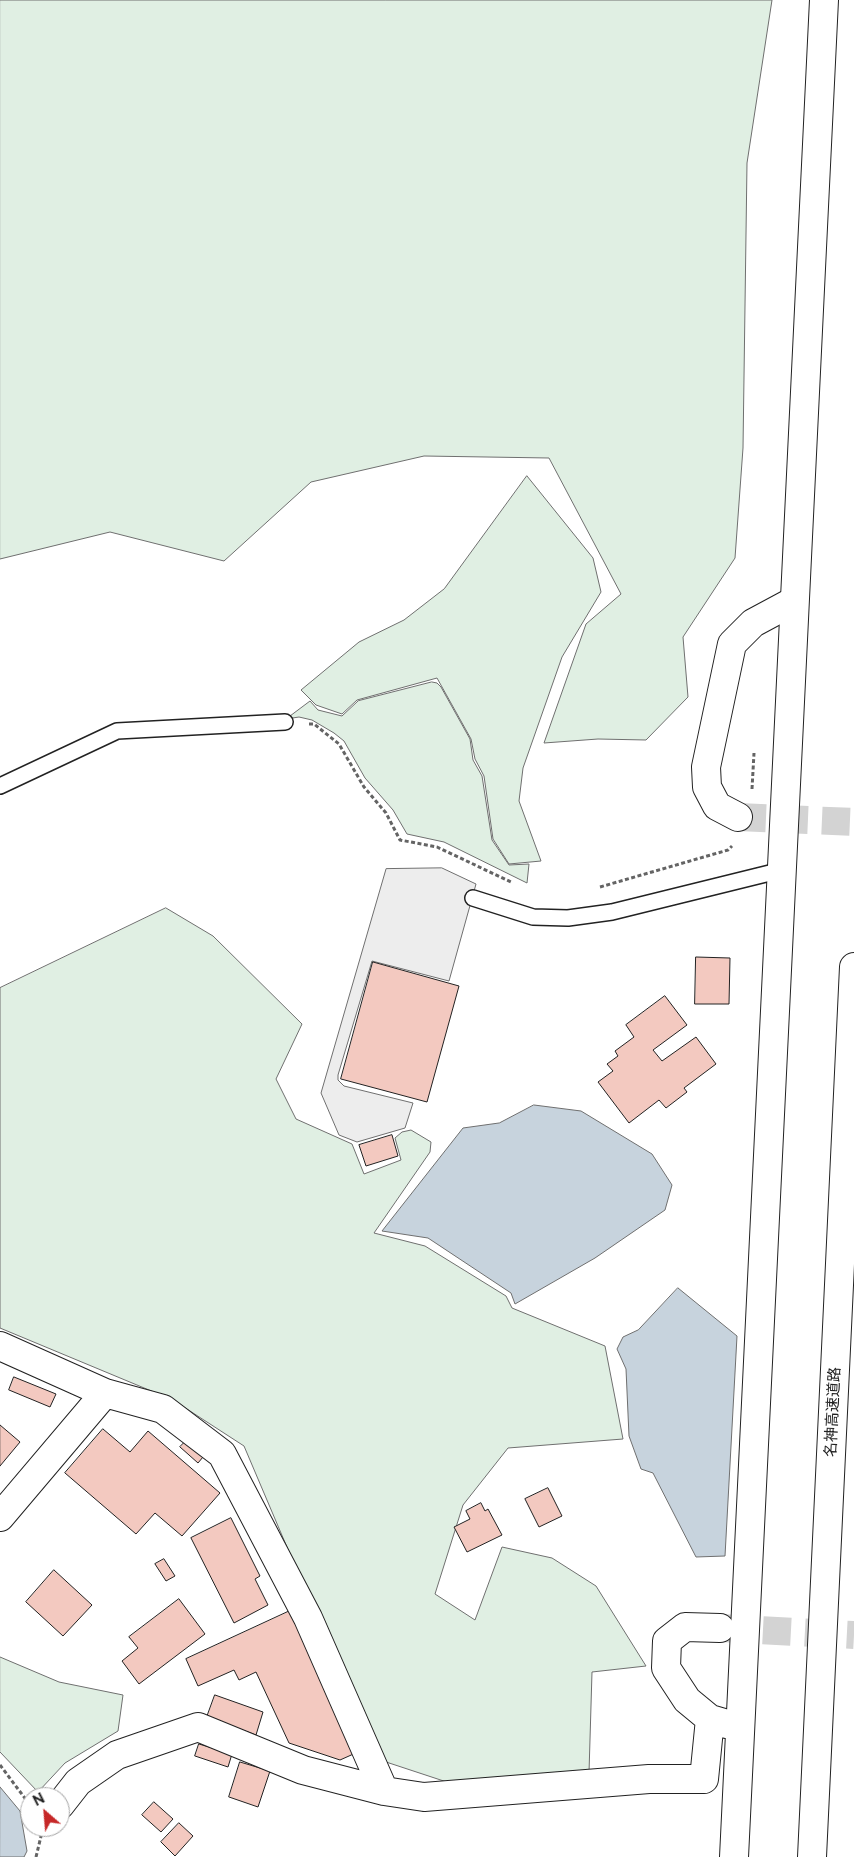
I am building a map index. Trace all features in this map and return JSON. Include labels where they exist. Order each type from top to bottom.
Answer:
[{"type":"main road","points":[[734,1857],[824,0]]},
{"type":"main road","points":[[736,830],[717,806],[707,788],[706,767],[732,644],[753,623],[794,601]]},
{"type":"main road","name":"名神高速道路","points":[[812,1857],[854,967]]},
{"type":"main road","points":[[0,1346],[106,1393],[163,1409],[222,1454],[308,1618],[384,1791]]},
{"type":"main road","points":[[0,1517],[106,1393]]},
{"type":"main road","points":[[720,1628],[685,1627],[667,1641],[666,1668],[688,1700],[710,1719],[740,1728]]},
{"type":"main road","points":[[70,1792],[78,1782],[117,1755],[198,1727],[303,1770],[384,1791],[424,1797],[649,1779],[704,1779],[710,1719]]},
{"type":"lane","points":[[0,786],[116,731],[285,722]]},
{"type":"lane","points":[[473,898],[533,917],[568,918],[612,912],[782,870]]},
{"type":"path","points":[[285,722],[314,724],[339,744],[364,787],[386,813],[400,840],[437,847],[515,884]]},
{"type":"path","points":[[752,791],[754,752]]},
{"type":"path","points":[[594,889],[728,850],[736,830]]},
{"type":"path","points":[[0,1765],[20,1792]]},
{"type":"path","points":[[36,1857],[41,1837]]},
{"type":"green space","points":[[0,0],[772,0],[747,163],[743,448],[735,558],[683,637],[688,697],[646,740],[598,739],[544,743],[586,624],[621,594],[549,458],[424,456],[311,482],[224,561],[110,532],[0,559]]},
{"type":"green space","points":[[527,476],[593,558],[601,592],[562,657],[523,768],[519,801],[541,861],[509,864],[493,839],[484,776],[475,759],[471,739],[437,678],[357,700],[342,714],[316,705],[301,690],[359,642],[404,620],[444,589]]},
{"type":"green space","points":[[432,682],[437,683],[441,687],[470,739],[473,760],[482,776],[492,840],[509,865],[529,864],[527,883],[444,842],[407,834],[393,810],[365,778],[344,741],[312,720],[299,717],[286,719],[310,701],[318,710],[342,716],[358,701]]},
{"type":"green space","points":[[166,908],[213,936],[302,1024],[276,1079],[296,1119],[352,1144],[364,1174],[401,1160],[395,1138],[402,1132],[411,1130],[431,1142],[430,1152],[374,1233],[425,1246],[506,1296],[512,1308],[605,1346],[623,1439],[508,1448],[463,1505],[435,1594],[475,1620],[502,1547],[552,1558],[596,1586],[646,1666],[592,1672],[589,1773],[474,1791],[377,1759],[244,1446],[173,1400],[0,1328],[0,988]]},
{"type":"green space","points":[[0,1657],[59,1682],[123,1695],[118,1731],[65,1763],[43,1787],[33,1787],[0,1752]]},
{"type":"shaded area","points":[[442,868],[476,884],[449,981],[372,961],[338,1075],[338,1080],[344,1086],[413,1103],[405,1128],[357,1142],[339,1135],[321,1093],[386,869]]},
{"type":"shaded area","points":[[534,1105],[581,1111],[652,1154],[672,1185],[665,1210],[595,1258],[515,1304],[511,1293],[428,1238],[382,1231],[463,1128],[499,1123]]},
{"type":"shaded area","points":[[678,1288],[737,1336],[725,1556],[696,1557],[653,1473],[641,1469],[629,1436],[626,1369],[617,1349],[623,1337],[638,1330]]},
{"type":"shaded area","points":[[0,1787],[20,1811],[20,1837],[25,1837],[27,1851],[24,1857],[0,1857]]},
{"type":"building","points":[[696,957],[730,958],[729,1004],[695,1004]]},
{"type":"building","points":[[373,962],[459,986],[427,1102],[341,1079]]},
{"type":"building","points":[[665,996],[687,1025],[653,1050],[662,1061],[696,1037],[716,1064],[684,1088],[687,1092],[666,1108],[659,1100],[629,1123],[598,1082],[613,1071],[607,1064],[618,1056],[615,1051],[634,1037],[626,1025]]},
{"type":"building","points":[[392,1135],[398,1156],[366,1166],[359,1145]]},
{"type":"building","points":[[14,1377],[56,1394],[50,1407],[9,1390]]},
{"type":"building","points":[[0,1425],[20,1442],[0,1466]]},
{"type":"building","points":[[103,1429],[130,1452],[148,1431],[220,1493],[182,1536],[155,1513],[136,1534],[65,1473]]},
{"type":"building","points":[[185,1442],[203,1457],[198,1463],[180,1447]]},
{"type":"building","points":[[548,1488],[562,1516],[539,1527],[525,1499]]},
{"type":"building","points":[[481,1503],[485,1511],[488,1509],[502,1535],[467,1552],[454,1527],[470,1519],[466,1511]]},
{"type":"building","points":[[231,1518],[260,1576],[255,1579],[268,1605],[234,1623],[191,1538]]},
{"type":"building","points":[[164,1559],[175,1576],[166,1581],[155,1564]]},
{"type":"building","points":[[54,1570],[92,1605],[63,1636],[26,1602]]},
{"type":"building","points":[[179,1599],[205,1634],[139,1684],[122,1661],[138,1648],[129,1637]]},
{"type":"building","points":[[292,1610],[358,1752],[340,1760],[289,1743],[256,1672],[239,1680],[234,1670],[198,1686],[186,1659]]},
{"type":"building","points":[[215,1695],[263,1712],[256,1735],[207,1717]]},
{"type":"building","points":[[199,1744],[232,1754],[228,1767],[195,1756]]},
{"type":"building","points":[[240,1762],[270,1771],[258,1807],[229,1797]]},
{"type":"building","points":[[154,1802],[173,1819],[161,1832],[142,1815]]},
{"type":"building","points":[[179,1823],[193,1836],[175,1856],[161,1842]]},
{"type":"tunnel","points":[[738,817],[854,822]]},
{"type":"tunnel","points":[[721,1628],[854,1635]]}]
